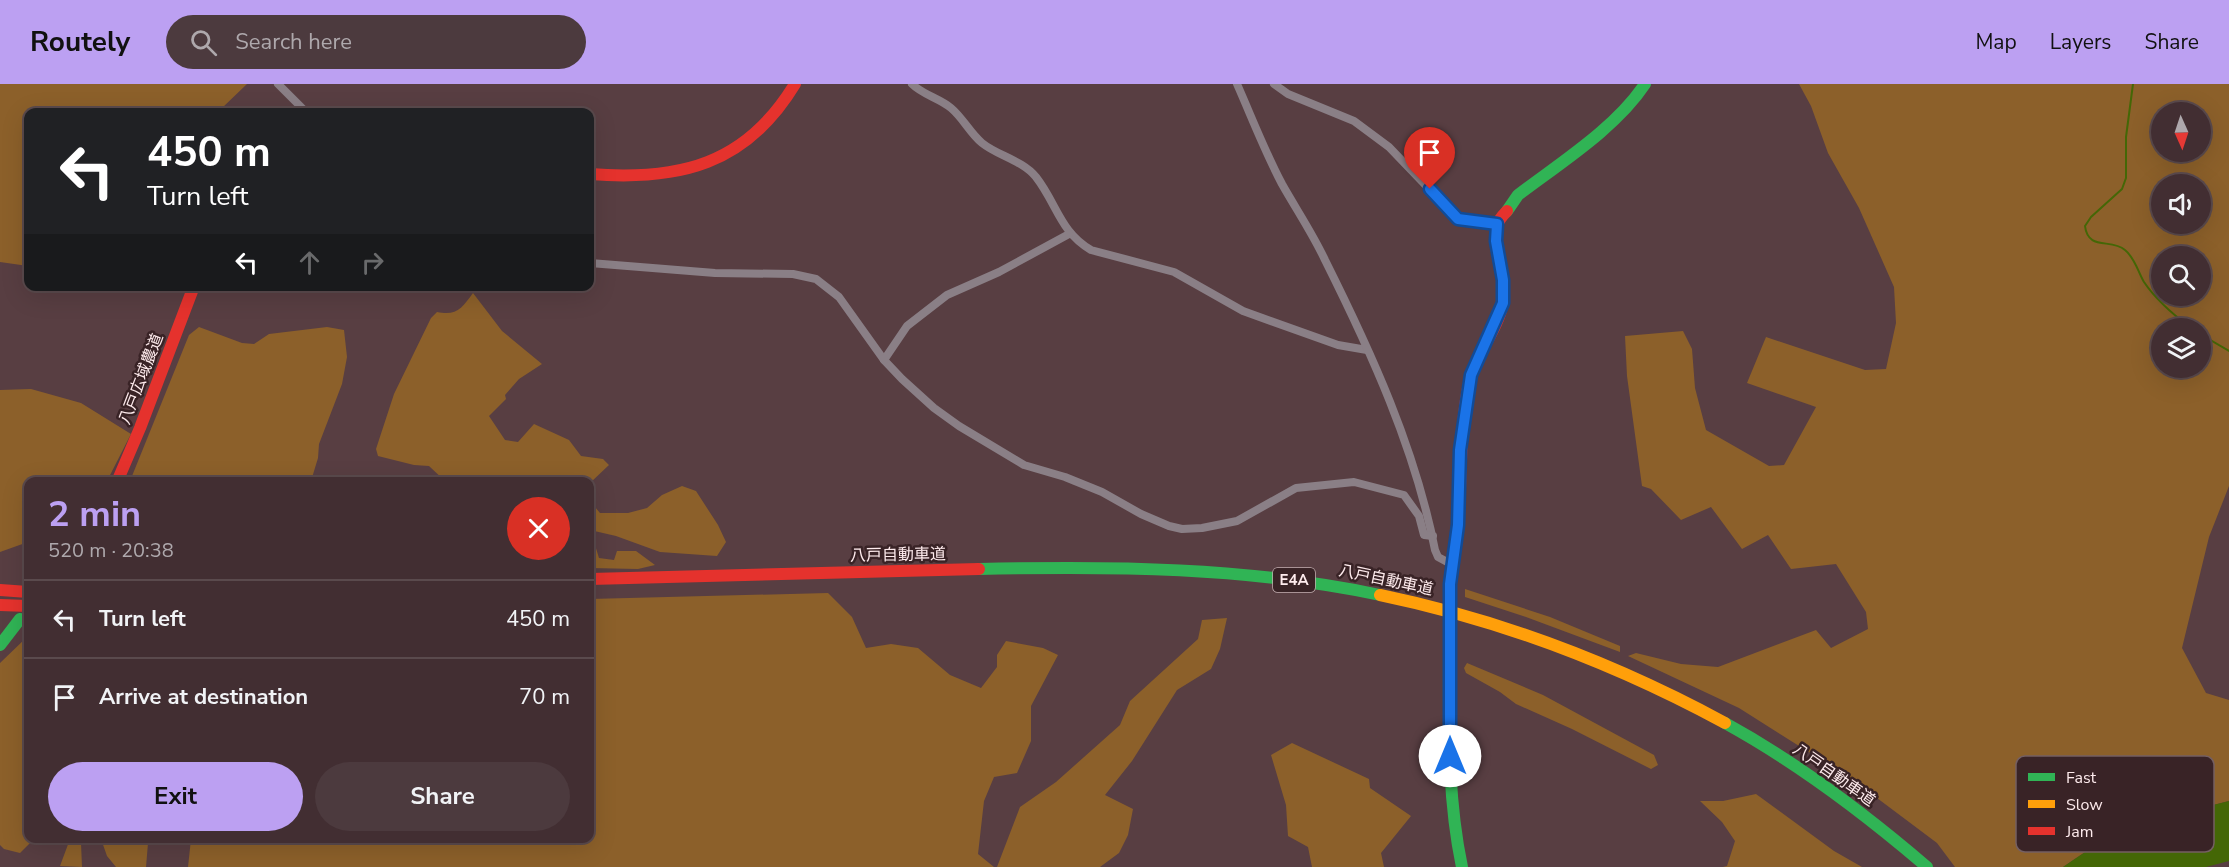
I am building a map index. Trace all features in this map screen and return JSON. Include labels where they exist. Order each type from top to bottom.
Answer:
[{"type":"main road","points":[[594,174],[632,176],[668,174],[721,156],[749,138],[769,119],[795,84]]},
{"type":"main road","points":[[1462,867],[1454,828],[1450,787],[1451,564],[1458,525],[1460,450],[1469,385],[1474,365],[1486,345],[1503,303],[1503,280],[1496,241],[1497,224],[1518,195],[1615,120],[1645,84]]},
{"type":"main road","name":"八戸広域農道","points":[[119,477],[192,291]]},
{"type":"main road","name":"八戸自動車道","points":[[594,579],[1100,568],[1214,571],[1278,577],[1371,593],[1431,606],[1536,638],[1619,671],[1679,699],[1741,732],[1804,771],[1852,805],[1927,867]]},
{"type":"main road","name":"八戸自動車道","points":[[594,587],[1087,575],[1213,579],[1274,584],[1360,598],[1425,612],[1534,645],[1615,676],[1676,705],[1798,777],[1846,810],[1916,867]]},
{"type":"main road","points":[[0,590],[24,592]]},
{"type":"main road","points":[[0,605],[24,606]]},
{"type":"main road","points":[[0,645],[20,619]]},
{"type":"street","points":[[279,84],[302,108]]},
{"type":"street","points":[[912,84],[921,92],[954,110],[982,143],[1024,166],[1036,177],[1069,234],[1091,250],[1174,272],[1243,311],[1338,345],[1367,350]]},
{"type":"street","points":[[1237,84],[1281,182],[1324,258],[1367,350],[1413,462],[1438,557],[1451,564]]},
{"type":"street","points":[[1274,84],[1288,94],[1354,121],[1389,147],[1458,219],[1497,224]]},
{"type":"street","points":[[884,360],[907,326],[947,295],[999,272],[1069,234]]},
{"type":"street","points":[[594,263],[705,272],[807,276],[816,279],[839,297],[884,360],[934,408],[996,450],[1024,465],[1065,477],[1102,492],[1141,514],[1169,526],[1182,529],[1202,528],[1237,521],[1296,488],[1354,482],[1404,495],[1419,516],[1424,535],[1433,536]]},
{"type":"shaded area","points":[[0,84],[247,84],[222,108],[24,108],[24,265],[0,262]]},
{"type":"shaded area","points":[[1799,84],[2229,84],[2229,486],[2209,537],[2182,648],[2206,693],[2229,700],[2229,801],[2214,805],[2214,756],[2016,756],[2016,852],[2085,852],[2063,867],[1955,867],[1937,843],[1853,780],[1739,708],[1628,656],[1636,653],[1681,664],[1718,667],[1816,630],[1831,648],[1868,629],[1866,612],[1836,564],[1791,569],[1768,535],[1742,549],[1711,507],[1681,520],[1651,489],[1642,486],[1627,376],[1625,336],[1683,331],[1692,349],[1695,388],[1706,430],[1769,466],[1784,465],[1816,407],[1747,383],[1766,337],[1865,370],[1886,369],[1896,323],[1894,287],[1859,208],[1828,153],[1811,106]]},
{"type":"shaded area","points":[[473,293],[502,331],[542,364],[519,379],[505,395],[506,399],[489,416],[505,440],[518,442],[534,424],[569,440],[581,456],[603,459],[609,465],[594,479],[594,477],[441,477],[429,466],[414,465],[378,456],[376,449],[394,394],[431,318],[437,312],[454,312],[466,303]]},
{"type":"shaded area","points":[[199,327],[242,343],[254,344],[269,334],[327,327],[344,330],[347,357],[342,384],[319,444],[318,458],[312,477],[132,477],[189,335]]},
{"type":"shaded area","points":[[31,389],[81,403],[131,434],[109,477],[24,477],[24,543],[0,552],[0,390]]},
{"type":"shaded area","points":[[682,486],[696,491],[726,542],[717,556],[660,552],[616,536],[594,531],[594,506],[600,513],[628,513],[647,508],[662,495]]},
{"type":"shaded area","points":[[594,545],[599,558],[614,560],[617,551],[636,551],[655,565],[638,569],[594,568]]},
{"type":"shaded area","points":[[1465,589],[1550,617],[1620,646],[1620,652],[1465,597]]},
{"type":"shaded area","points":[[828,593],[852,617],[866,648],[891,644],[918,648],[950,675],[981,688],[997,667],[997,655],[1006,641],[1043,648],[1058,655],[1031,706],[1031,741],[1017,773],[994,777],[984,801],[978,854],[994,867],[188,867],[191,843],[594,843],[594,599]]},
{"type":"shaded area","points":[[1227,618],[1220,649],[1211,669],[1177,690],[1132,761],[1105,795],[1133,809],[1128,835],[1119,853],[1100,867],[997,867],[1020,807],[1056,782],[1120,725],[1130,701],[1198,639],[1202,620]]},
{"type":"shaded area","points":[[24,640],[24,843],[30,843],[20,853],[4,849],[0,845],[0,663]]},
{"type":"shaded area","points":[[1467,663],[1543,695],[1654,755],[1658,765],[1651,769],[1516,704],[1466,673],[1464,668]]},
{"type":"shaded area","points":[[1292,743],[1369,779],[1370,788],[1411,816],[1381,853],[1384,867],[1312,867],[1308,847],[1288,836],[1286,805],[1271,755]]},
{"type":"shaded area","points":[[1756,794],[1834,851],[1862,867],[1723,867],[1727,866],[1735,841],[1722,822],[1700,801],[1723,801]]},
{"type":"shaded area","points":[[2229,801],[2229,861],[2206,867],[2063,867],[2085,852],[2214,852],[2214,805]]},
{"type":"shaded area","points":[[69,843],[81,843],[82,867],[60,866]]},
{"type":"shaded area","points":[[102,843],[148,843],[146,867],[116,867],[107,856]]},
{"type":"waterway","points":[[2133,84],[2126,137],[2126,178],[2122,189],[2091,217],[2085,226],[2091,239],[2125,250],[2154,295],[2178,318]]},
{"type":"waterway","points":[[2211,340],[2229,351]]},
{"type":"traffic: fast","points":[[1507,211],[1518,195],[1603,130],[1633,100],[1645,84]]},
{"type":"traffic: fast","points":[[979,569],[1180,570],[1280,579],[1380,595]]},
{"type":"traffic: fast","points":[[1449,652],[1450,584]]},
{"type":"traffic: fast","points":[[0,645],[20,619]]},
{"type":"traffic: fast","points":[[1449,652],[1451,787],[1462,867]]},
{"type":"traffic: fast","points":[[1725,723],[1752,738],[1830,790],[1927,867]]},
{"type":"traffic: slow","points":[[1380,595],[1470,617],[1557,646],[1642,682],[1725,723]]},
{"type":"traffic: jam","points":[[594,174],[653,174],[681,170],[708,162],[732,150],[755,133],[776,111],[795,84]]},
{"type":"traffic: jam","points":[[1450,584],[1458,525],[1466,401],[1472,373],[1496,324],[1503,303],[1503,284],[1496,236],[1498,222],[1507,211]]},
{"type":"traffic: jam","points":[[119,477],[192,291]]},
{"type":"traffic: jam","points":[[594,579],[979,569]]},
{"type":"traffic: jam","points":[[0,590],[24,592]]},
{"type":"traffic: jam","points":[[0,605],[24,606]]},
{"type":"route","points":[[1430,189],[1458,219],[1497,224],[1496,241],[1504,295],[1486,345],[1471,375],[1460,450],[1458,525],[1450,584],[1450,756]]}]
